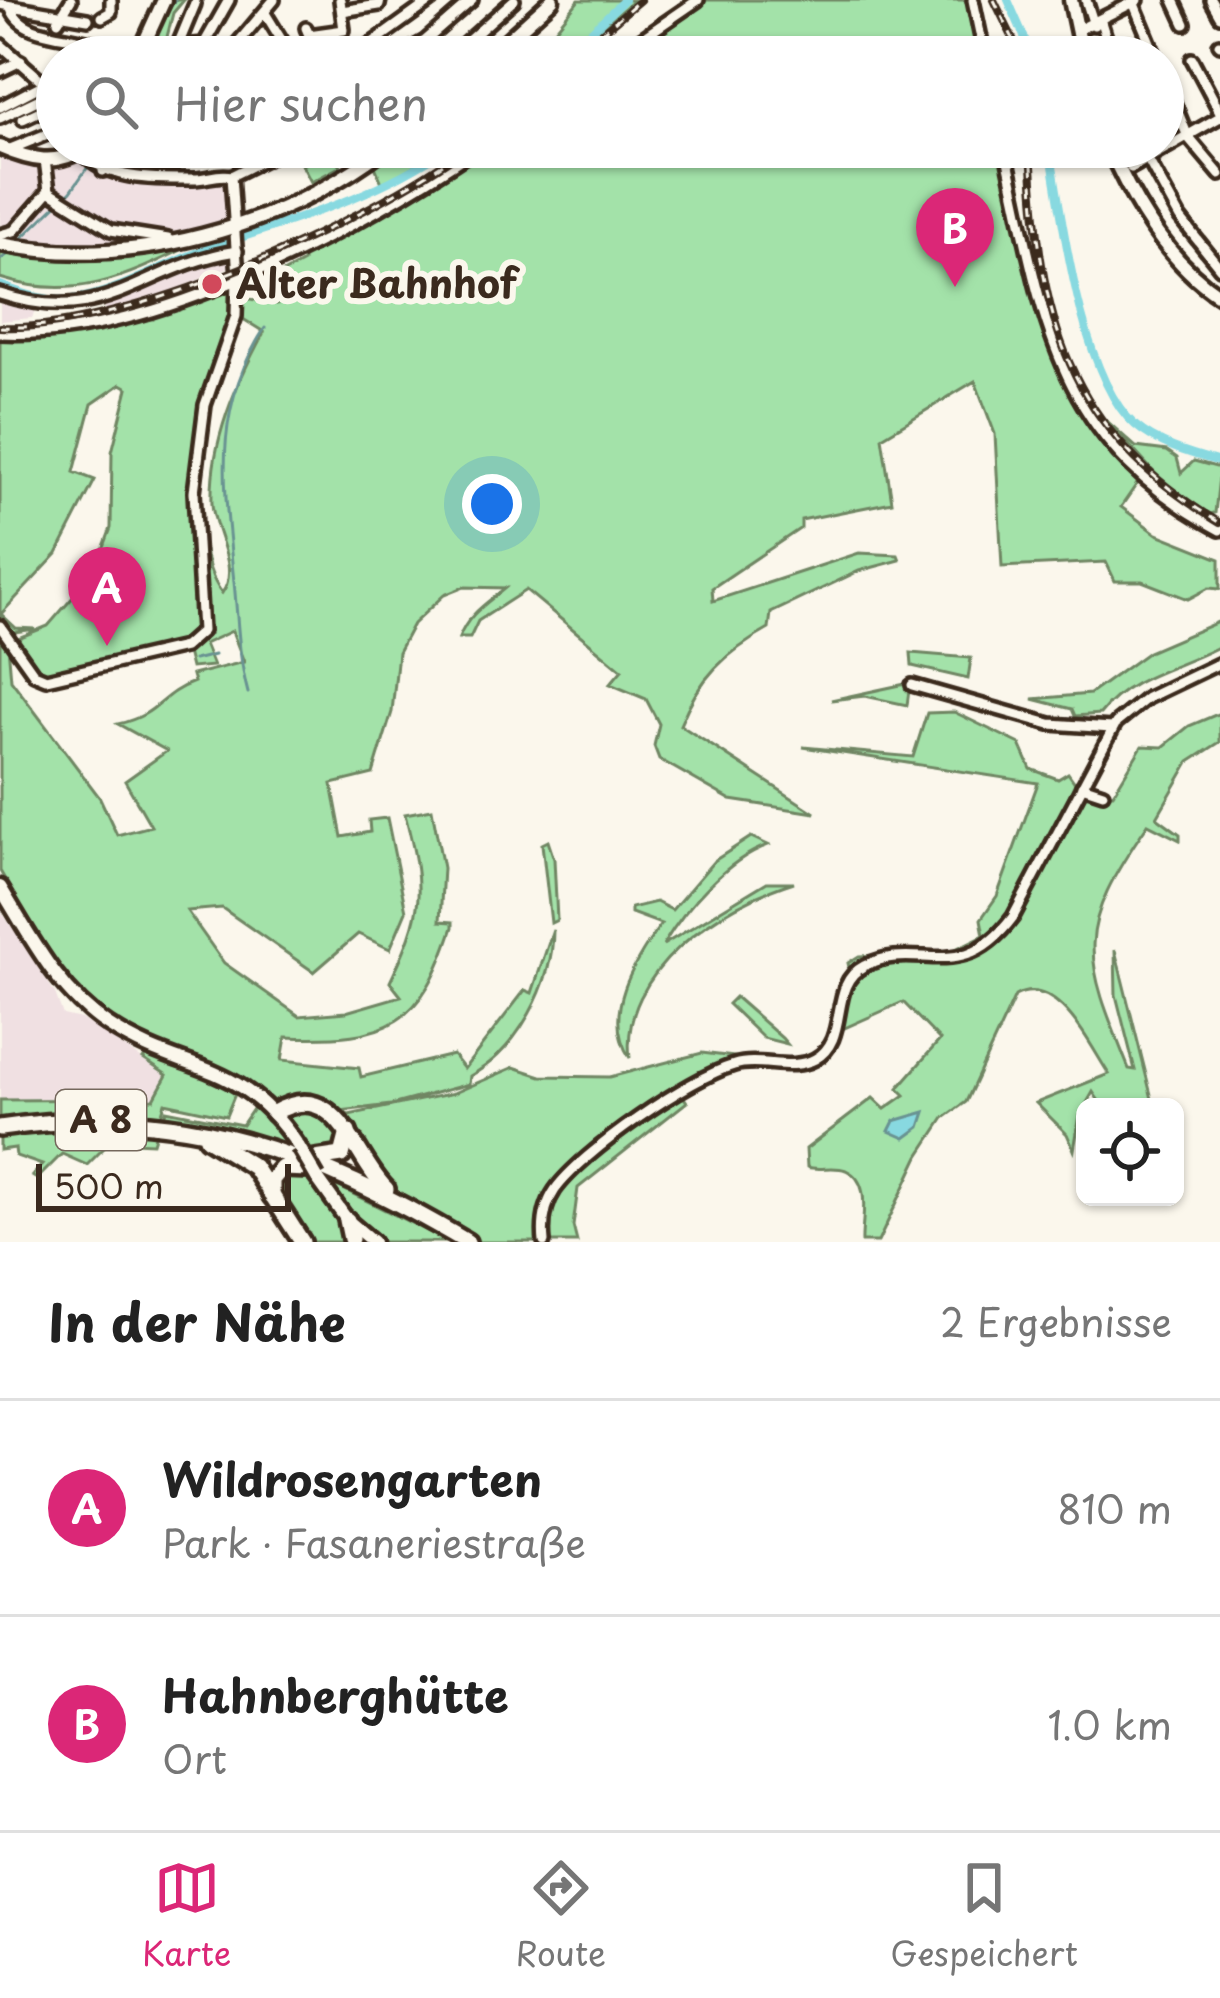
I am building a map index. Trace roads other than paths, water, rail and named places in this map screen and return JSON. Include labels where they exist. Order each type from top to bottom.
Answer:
[{"type":"highway","points":[[286,1128],[288,1109],[324,1108],[348,1129],[373,1174],[407,1206]]},
{"type":"highway","name":"A 8","points":[[0,1131],[76,1120],[166,1124],[299,1152],[467,1242]]},
{"type":"highway","name":"A 8","points":[[0,1131],[100,1126],[205,1136],[320,1175],[455,1242]]},
{"type":"highway","points":[[299,1152],[339,1157],[348,1146],[348,1129]]},
{"type":"highway","points":[[205,1136],[246,1159],[302,1242]]},
{"type":"highway","points":[[273,1198],[272,1180],[282,1168],[320,1175]]},
{"type":"highway","points":[[347,1220],[358,1240]]},
{"type":"main road","points":[[147,36],[164,0]]},
{"type":"main road","points":[[512,36],[552,0]]},
{"type":"main road","points":[[1071,0],[1079,36]]},
{"type":"main road","points":[[4,148],[36,157]]},
{"type":"main road","points":[[9,243],[92,254],[178,239],[236,240],[254,218],[320,191],[355,168]]},
{"type":"main road","points":[[1122,168],[1176,257],[1215,292]]},
{"type":"main road","points":[[236,208],[254,218]]},
{"type":"main road","points":[[0,887],[59,980],[92,1013],[131,1038],[209,1066],[288,1109]]},
{"type":"main road","points":[[286,1128],[347,1220]]},
{"type":"street","points":[[56,32],[71,0]]},
{"type":"street","points":[[102,17],[111,11],[111,0]]},
{"type":"street","points":[[209,36],[229,0]]},
{"type":"street","points":[[245,36],[274,0]]},
{"type":"street","points":[[382,36],[432,0]]},
{"type":"street","points":[[430,36],[472,0]]},
{"type":"street","points":[[474,36],[514,0]]},
{"type":"street","points":[[646,36],[698,0]]},
{"type":"street","points":[[973,0],[981,36]]},
{"type":"street","points":[[1086,0],[1103,36]]},
{"type":"street","points":[[1174,0],[1185,24]]},
{"type":"street","points":[[1210,0],[1220,16]]},
{"type":"street","points":[[306,28],[309,35],[343,30],[341,5],[380,2]]},
{"type":"street","points":[[181,36],[195,4]]},
{"type":"street","points":[[1078,31],[1129,4],[1145,36]]},
{"type":"street","points":[[6,6],[88,19]]},
{"type":"street","points":[[6,6],[29,28],[69,36]]},
{"type":"street","points":[[265,13],[279,36]]},
{"type":"street","points":[[3,51],[36,76]]},
{"type":"street","points":[[1184,139],[1220,114],[1192,59]]},
{"type":"street","points":[[0,71],[21,61]]},
{"type":"street","points":[[0,106],[36,97]]},
{"type":"street","points":[[0,118],[36,101]]},
{"type":"street","points":[[23,119],[36,108]]},
{"type":"street","points":[[1184,127],[1220,175]]},
{"type":"street","points":[[4,148],[36,137]]},
{"type":"street","points":[[48,168],[57,197],[114,231],[178,239]]},
{"type":"street","points":[[141,168],[194,179],[231,176],[247,168]]},
{"type":"street","points":[[0,333],[59,331],[142,311],[238,277],[448,168]]},
{"type":"street","points":[[1009,168],[1033,287],[1050,342],[1091,418],[1144,477],[1220,530]]},
{"type":"street","points":[[1152,168],[1180,218],[1220,272],[1215,292]]},
{"type":"street","points":[[0,626],[34,674],[46,679],[184,647],[200,635],[206,620],[193,517],[205,405],[236,316],[236,208],[231,176]]},
{"type":"street","points":[[9,243],[14,231],[57,197]]},
{"type":"street","points":[[0,294],[39,306],[85,305],[236,240]]},
{"type":"street","points":[[544,1242],[543,1217],[555,1190],[667,1098],[741,1063],[814,1060],[835,1037],[848,981],[867,964],[955,958],[992,940],[1013,917],[1112,728],[1140,702],[1220,663]]},
{"type":"street","points":[[912,685],[1060,726],[1112,728]]},
{"type":"street","points":[[1079,790],[1103,793]]},
{"type":"water","points":[[925,1112],[920,1127],[905,1138],[889,1131],[894,1121]]},
{"type":"waterway","points":[[158,36],[175,0]]},
{"type":"waterway","points":[[586,36],[624,0]]},
{"type":"waterway","points":[[1008,0],[1024,36]]},
{"type":"waterway","points":[[20,240],[71,191],[87,168]]},
{"type":"waterway","points":[[0,285],[53,299],[103,292],[193,254],[356,197],[414,168]]},
{"type":"waterway","points":[[1053,168],[1077,296],[1101,372],[1117,403],[1135,425],[1154,438],[1220,462]]},
{"type":"waterway","points":[[0,260],[11,252]]},
{"type":"waterway","points":[[248,693],[227,515],[226,452],[236,390],[265,328]]},
{"type":"waterway","points":[[194,660],[214,655]]},
{"type":"railway","points":[[598,36],[640,0]]},
{"type":"railway","points":[[994,0],[1012,36]]},
{"type":"railway","points":[[0,327],[52,324],[176,292],[308,238],[436,168]]},
{"type":"railway","points":[[1032,168],[1042,265],[1070,364],[1094,408],[1126,449],[1167,487],[1220,523]]},
{"type":"place","name":"Alter Bahnhof","points":[[212,284]]},
{"type":"place","name":"Hahnberghütte","points":[[955,287]]},
{"type":"place","name":"Wildrosengarten","points":[[107,646]]}]
